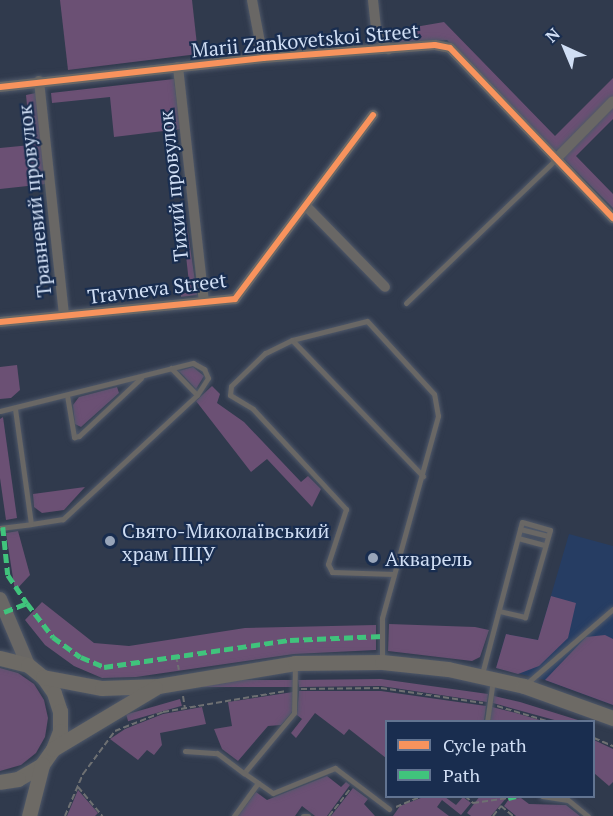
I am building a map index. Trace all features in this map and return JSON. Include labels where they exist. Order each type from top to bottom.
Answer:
[{"type":"main road","points":[[0,658],[28,665],[43,677],[54,693],[60,711],[60,731],[53,749],[42,765],[29,816]]},
{"type":"main road","points":[[43,677],[102,688],[158,686],[295,663],[382,662],[487,677],[524,686],[613,718]]},
{"type":"main road","points":[[53,749],[158,686]]},
{"type":"main road","points":[[0,782],[18,779],[42,765]]},
{"type":"street","points":[[252,0],[263,58]]},
{"type":"street","points":[[373,0],[376,31],[388,49]]},
{"type":"street","name":"Marii Zankovetskoi Street","points":[[0,87],[263,58],[435,45],[450,48],[613,218]]},
{"type":"street","name":"Тихий провулок","points":[[178,67],[204,302]]},
{"type":"street","name":"Травневий провулок","points":[[39,81],[64,316]]},
{"type":"street","points":[[556,159],[613,101]]},
{"type":"street","name":"Travneva Street","points":[[0,322],[235,299],[373,115]]},
{"type":"street","points":[[306,206],[385,287]]},
{"type":"street","points":[[0,599],[28,665]]},
{"type":"lane","points":[[406,303],[556,159]]},
{"type":"lane","points":[[382,662],[382,618],[438,416],[434,393],[367,321],[292,340],[265,353],[231,386],[230,395],[253,409],[346,509],[328,564],[332,572],[394,574]]},
{"type":"lane","points":[[292,340],[423,476]]},
{"type":"lane","points":[[0,411],[194,363],[204,369],[206,386],[63,519],[0,528]]},
{"type":"lane","points":[[171,368],[197,395]]},
{"type":"lane","points":[[67,396],[74,436],[79,436],[142,376]]},
{"type":"lane","points":[[15,408],[31,524]]},
{"type":"lane","points":[[487,720],[489,704],[487,677],[499,611],[522,522],[549,530],[525,617],[499,611]]},
{"type":"lane","points":[[518,538],[545,545]]},
{"type":"lane","points":[[524,686],[613,609]]},
{"type":"lane","points":[[244,773],[294,713],[295,663]]},
{"type":"lane","points":[[185,751],[217,753],[273,793],[282,792],[335,768],[389,810]]},
{"type":"lane","points":[[234,816],[258,783]]},
{"type":"lane","points":[[555,798],[568,800],[588,816]]},
{"type":"lane","points":[[303,816],[308,816]]},
{"type":"path","points":[[65,816],[78,787],[105,741],[124,727],[163,712],[296,689],[381,688],[489,704],[543,720]]},
{"type":"path","points":[[595,738],[613,746]]},
{"type":"path","points":[[329,816],[355,783]]},
{"type":"path","points":[[78,787],[102,816]]},
{"type":"path","points":[[389,810],[417,798]]},
{"type":"path","points":[[467,798],[473,803],[508,798]]},
{"type":"path","points":[[493,816],[508,798]]},
{"type":"path","points":[[501,806],[513,816]]},
{"type":"shaded area","points":[[60,0],[192,0],[198,54],[68,70]]},
{"type":"shaded area","points":[[444,22],[555,136],[613,78],[613,96],[557,153],[447,40],[400,44],[386,32]]},
{"type":"shaded area","points":[[174,79],[180,129],[114,137],[110,97],[52,103],[51,93]]},
{"type":"shaded area","points":[[36,93],[46,184],[0,189],[0,148],[31,145],[26,95]]},
{"type":"shaded area","points":[[613,108],[613,119],[576,156],[613,194],[613,208],[563,158]]},
{"type":"shaded area","points":[[181,211],[185,211],[197,295],[181,297],[181,294],[190,292]]},
{"type":"shaded area","points":[[17,365],[20,390],[11,398],[0,399],[0,367]]},
{"type":"shaded area","points":[[193,367],[204,376],[196,389],[179,371]]},
{"type":"shaded area","points":[[212,386],[220,394],[217,403],[244,422],[301,482],[308,476],[321,489],[312,507],[267,459],[251,472],[196,401]]},
{"type":"shaded area","points":[[117,387],[119,393],[81,427],[75,424],[73,405],[79,397]]},
{"type":"shaded area","points":[[3,417],[17,518],[6,520],[0,478],[0,419]]},
{"type":"shaded area","points":[[85,487],[64,510],[42,513],[34,507],[33,494]]},
{"type":"shaded area","points":[[18,531],[30,575],[15,591],[6,533]]},
{"type":"shaded area","points":[[569,534],[613,546],[613,705],[545,680],[496,668],[506,634],[538,640]]},
{"type":"shaded area","points":[[551,596],[576,603],[568,638],[539,666],[518,674],[496,668],[506,634],[538,640]]},
{"type":"shaded area","points":[[42,602],[94,643],[129,646],[245,628],[376,625],[376,650],[294,654],[136,677],[102,678],[74,666],[45,645],[25,620]]},
{"type":"shaded area","points":[[389,624],[475,627],[489,630],[480,657],[472,661],[388,651]]},
{"type":"shaded area","points":[[605,635],[613,639],[613,705],[545,680],[586,637]]},
{"type":"shaded area","points":[[0,668],[18,673],[34,684],[44,700],[48,718],[45,737],[36,753],[21,765],[0,771]]},
{"type":"shaded area","points":[[381,679],[488,694],[487,702],[381,686],[299,687],[298,680]]},
{"type":"shaded area","points":[[190,680],[293,680],[293,687],[190,687]]},
{"type":"shaded area","points":[[299,691],[381,691],[486,706],[484,720],[385,720],[385,757],[349,729],[344,735],[315,713],[296,738],[291,733],[302,719],[297,715]]},
{"type":"shaded area","points":[[293,692],[292,712],[281,725],[268,726],[238,761],[222,749],[214,729],[232,726],[228,702]]},
{"type":"shaded area","points":[[494,696],[578,720],[554,720],[493,703]]},
{"type":"shaded area","points":[[180,699],[182,706],[128,721],[126,714]]},
{"type":"shaded area","points":[[202,707],[206,724],[160,733],[162,745],[154,755],[147,750],[138,760],[110,739],[125,729],[163,714]]},
{"type":"shaded area","points":[[492,707],[540,720],[490,720]]},
{"type":"shaded area","points":[[595,740],[613,749],[613,782],[609,786],[595,774]]},
{"type":"shaded area","points":[[327,776],[341,787],[346,782],[350,785],[327,816],[315,816],[302,806],[295,816],[238,816],[256,792],[267,800]]},
{"type":"shaded area","points":[[353,788],[368,799],[364,804],[375,816],[331,816]]},
{"type":"shaded area","points":[[78,790],[98,813],[95,816],[67,816]]},
{"type":"shaded area","points":[[421,798],[446,798],[456,805],[464,798],[471,803],[461,815],[442,800],[437,807],[449,816],[393,816],[400,806]]},
{"type":"shaded area","points":[[478,798],[506,798],[491,816],[471,816],[467,813]]},
{"type":"shaded area","points":[[521,798],[529,804],[566,805],[580,816],[516,816],[504,806],[509,799]]},
{"type":"marked path","points":[[3,527],[8,575],[27,603]]},
{"type":"marked path","points":[[4,612],[27,603],[53,637],[81,657],[104,667],[290,640],[383,636]]},
{"type":"cycle path","points":[[0,87],[263,58],[435,45],[450,48],[613,218]]},
{"type":"cycle path","points":[[0,322],[235,299],[373,115]]},
{"type":"place","name":"Свято-Миколаївський храм ПЦУ","points":[[110,541]]},
{"type":"place","name":"Акварель","points":[[373,558]]}]
